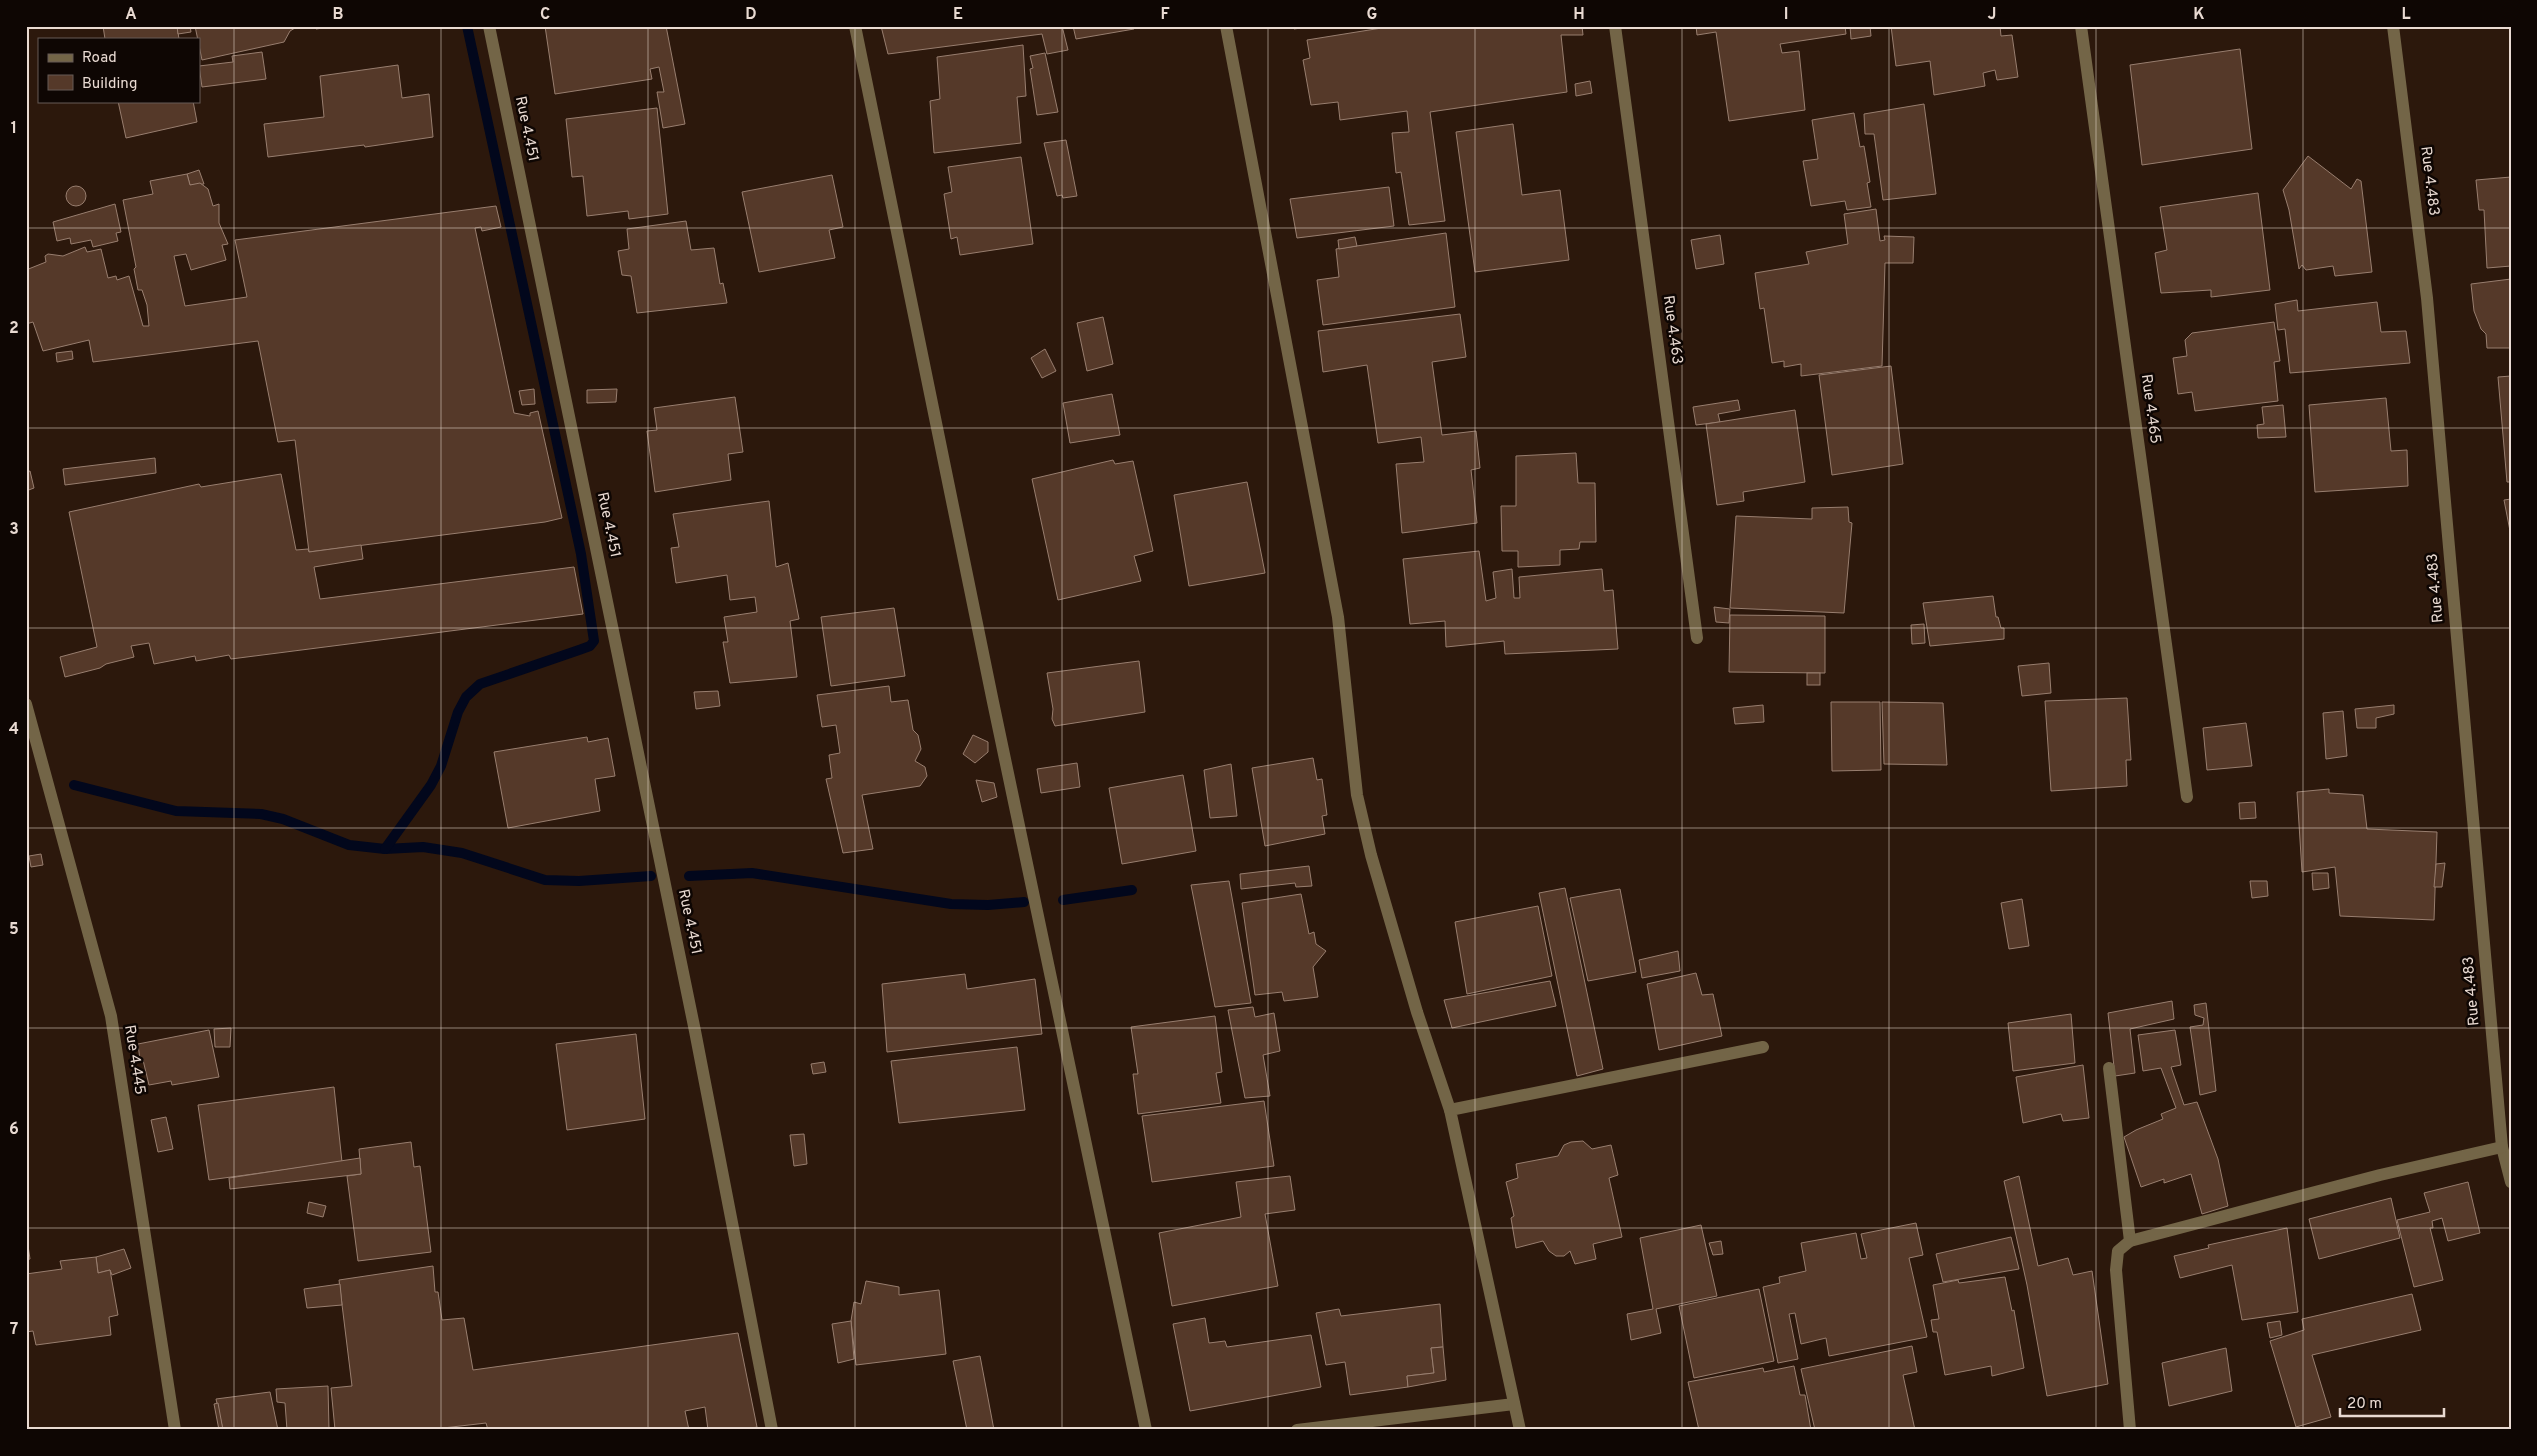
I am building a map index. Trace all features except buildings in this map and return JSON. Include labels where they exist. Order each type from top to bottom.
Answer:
[{"type":"street","name":"Rue 4.451","points":[[489,26],[695,1031],[772,1430]]},
{"type":"street","points":[[855,26],[993,702],[1146,1430]]},
{"type":"street","points":[[1226,26],[1338,617],[1357,795],[1371,855],[1417,1012],[1450,1110],[1520,1430]]},
{"type":"street","name":"Rue 4.463","points":[[1615,26],[1697,638]]},
{"type":"street","name":"Rue 4.465","points":[[2081,26],[2187,797]]},
{"type":"street","name":"Rue 4.483","points":[[2392,26],[2427,298],[2502,1147],[2511,1182]]},
{"type":"street","name":"Rue 4.445","points":[[26,704],[111,1016],[176,1430]]},
{"type":"street","points":[[1450,1110],[1763,1048]]},
{"type":"street","points":[[2109,1068],[2130,1241]]},
{"type":"street","points":[[2130,1430],[2116,1270],[2118,1250],[2130,1241],[2389,1173],[2502,1147]]},
{"type":"street","points":[[1297,1430],[1514,1404]]},
{"type":"waterway","points":[[385,849],[431,785],[441,766],[458,712],[466,697],[480,684],[590,646],[594,641],[581,554],[467,26]]},
{"type":"waterway","points":[[74,785],[176,811],[261,814],[283,819],[349,845],[385,849],[423,847],[462,853],[545,880],[579,881],[651,876]]},
{"type":"waterway","points":[[689,876],[752,873],[951,904],[988,905],[1024,902]]},
{"type":"waterway","points":[[1063,900],[1132,890]]}]
